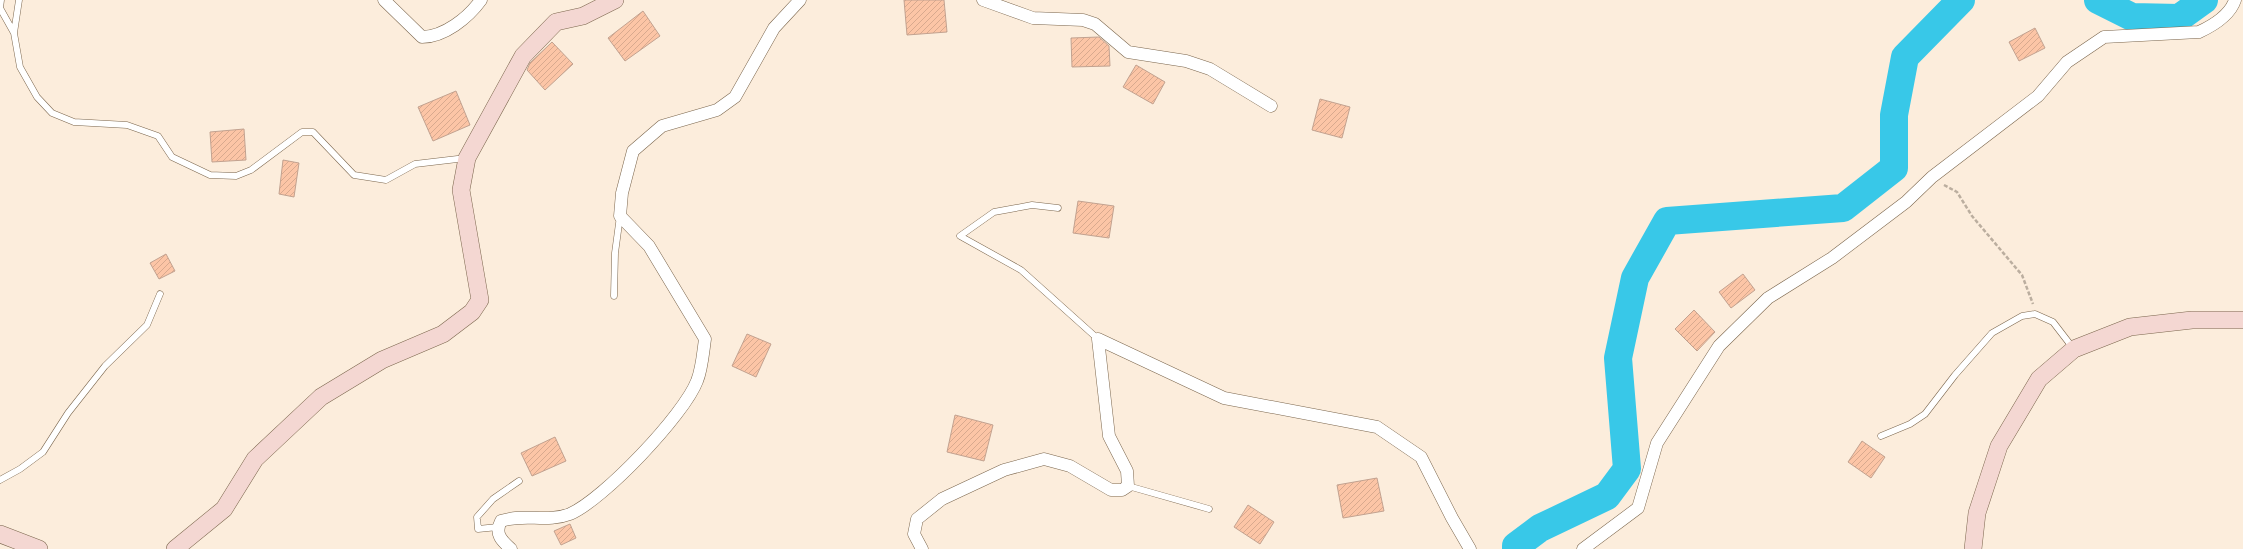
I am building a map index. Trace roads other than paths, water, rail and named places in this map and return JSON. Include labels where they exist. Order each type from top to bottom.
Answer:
[{"type":"street","points":[[384,0],[412,30],[422,37],[434,37],[455,25],[481,0]]},
{"type":"street","points":[[178,548],[224,509],[255,459],[322,397],[382,360],[442,334],[472,312],[480,300],[461,190],[467,158],[523,56],[556,22],[583,16],[615,0]]},
{"type":"street","points":[[511,549],[499,538],[498,527],[501,522],[510,518],[545,519],[568,514],[591,502],[654,441],[678,413],[697,381],[705,340],[648,246],[620,216],[622,193],[632,151],[662,126],[717,110],[735,97],[774,28],[800,0]]},
{"type":"street","points":[[983,0],[1033,18],[1083,20],[1095,24],[1128,52],[1186,61],[1210,69],[1271,106]]},
{"type":"street","points":[[1583,549],[1638,508],[1657,443],[1720,346],[1768,298],[1832,258],[1906,202],[1932,177],[2038,96],[2067,62],[2104,37],[2199,32],[2212,26],[2233,5],[2235,0]]},
{"type":"street","points":[[1973,549],[1977,513],[1999,446],[2039,379],[2074,349],[2130,327],[2192,320],[2243,320]]},
{"type":"street","points":[[922,549],[914,534],[918,519],[942,499],[1004,470],[1044,459],[1070,466],[1111,490],[1122,490],[1128,486],[1127,471],[1109,436],[1098,339]]},
{"type":"street","points":[[1098,339],[1224,398],[1377,427],[1421,457],[1452,518],[1470,549]]},
{"type":"street","points":[[0,534],[39,549]]},
{"type":"lane","points":[[1,0],[0,8],[14,33]]},
{"type":"lane","points":[[19,0],[14,33],[20,67],[37,97],[52,113],[74,122],[126,125],[158,136],[172,156],[210,175],[236,176],[251,170],[302,132],[314,132],[354,175],[386,180],[415,164],[467,158]]},
{"type":"lane","points":[[1058,208],[1032,205],[994,212],[960,236],[1021,270],[1098,339]]},
{"type":"lane","points":[[614,296],[615,254],[620,216]]},
{"type":"lane","points":[[0,480],[20,469],[43,452],[68,413],[105,366],[147,325],[160,294]]},
{"type":"lane","points":[[1881,436],[1910,424],[1926,414],[1955,375],[1992,333],[2022,316],[2035,314],[2053,322],[2074,349]]},
{"type":"lane","points":[[498,527],[478,529],[477,517],[493,499],[519,481]]},
{"type":"lane","points":[[1128,486],[1209,509]]},
{"type":"waterway","points":[[1516,549],[1516,546],[1540,528],[1607,496],[1627,469],[1618,358],[1635,278],[1667,221],[1843,208],[1894,168],[1894,115],[1905,57],[1961,0]]},
{"type":"waterway","points":[[2098,0],[2132,17],[2179,18],[2204,0]]}]
